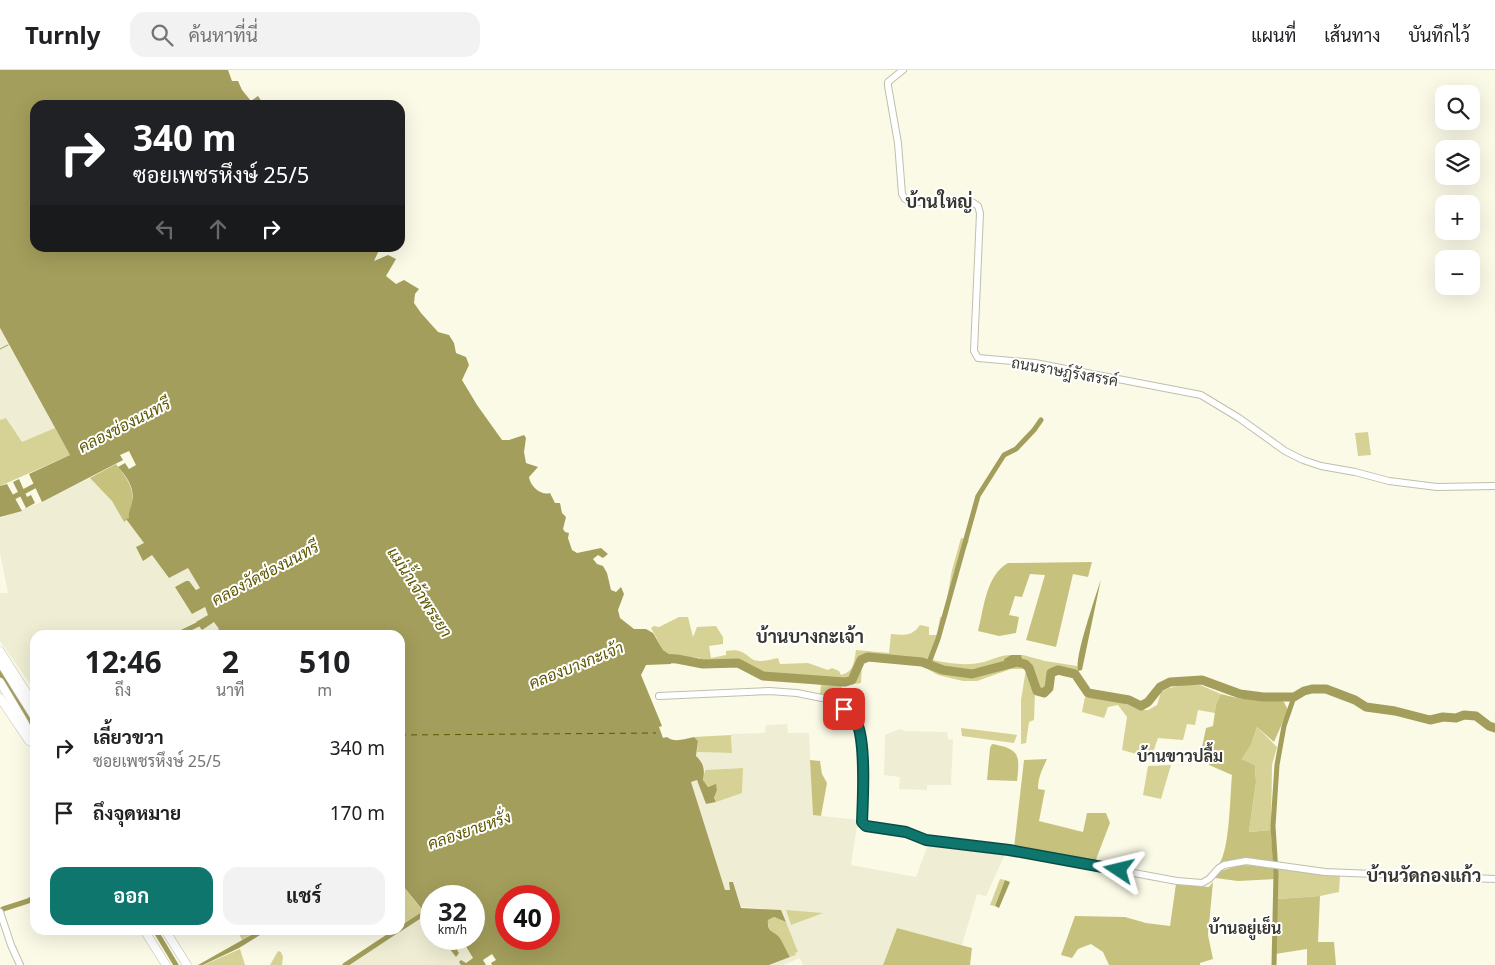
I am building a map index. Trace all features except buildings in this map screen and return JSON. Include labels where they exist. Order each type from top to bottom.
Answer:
[{"type":"main road","points":[[0,651],[30,698]]},
{"type":"main road","points":[[0,662],[30,709]]},
{"type":"main road","points":[[0,682],[30,737]]},
{"type":"main road","points":[[0,698],[17,726],[30,741]]},
{"type":"main road","points":[[147,935],[166,965]]},
{"type":"main road","points":[[168,935],[186,965]]},
{"type":"street","name":"ถนนราษฎ์รังสรรค์","points":[[903,70],[888,82],[898,143],[902,194],[905,199],[911,202],[972,202],[978,206],[980,213],[974,351],[978,358],[1035,364],[1201,395],[1239,418],[1285,451],[1321,466],[1389,481],[1437,487],[1495,486]]},
{"type":"street","points":[[659,696],[769,691],[797,693],[827,699],[852,716],[857,722],[861,737],[862,822],[866,826],[906,832],[926,840],[1009,850],[1195,883],[1202,883],[1209,879],[1224,865],[1246,861],[1325,872],[1495,879]]},
{"type":"street","points":[[0,912],[20,965]]},
{"type":"shaded area","points":[[0,329],[70,455],[0,486]]},
{"type":"shaded area","points":[[6,418],[22,442],[55,428],[70,455],[0,486],[0,420]]},
{"type":"shaded area","points":[[1368,432],[1371,455],[1358,456],[1355,433]]},
{"type":"shaded area","points":[[116,464],[128,481],[132,491],[129,518],[124,522],[112,501],[90,478]]},
{"type":"shaded area","points":[[90,478],[112,501],[124,521],[126,519],[144,543],[143,560],[152,555],[188,568],[200,588],[197,590],[194,586],[192,614],[204,607],[209,615],[180,630],[30,630],[30,684],[0,641],[0,593],[8,593],[0,553],[0,518],[42,502]]},
{"type":"shaded area","points":[[961,538],[969,540],[955,575],[948,613],[933,660],[971,664],[1011,655],[1004,659],[1006,666],[1024,664],[1021,655],[1023,655],[1077,666],[1078,671],[1054,669],[1049,671],[1047,685],[1044,689],[1039,688],[1035,693],[1034,720],[1029,722],[1026,743],[1021,744],[1021,700],[1026,669],[1011,669],[977,681],[963,681],[938,675],[922,666],[868,658],[862,661],[861,683],[842,686],[843,707],[820,695],[821,685],[763,678],[737,666],[722,668],[700,667],[700,658],[672,656],[663,650],[651,628],[654,626],[659,627],[679,617],[688,617],[693,637],[697,627],[716,626],[723,637],[723,644],[709,646],[711,658],[726,655],[726,651],[733,650],[739,651],[756,661],[778,658],[780,664],[808,663],[828,670],[832,668],[839,671],[841,675],[845,674],[851,669],[856,650],[889,653],[891,634],[911,633],[920,625],[929,627],[929,635],[937,635],[940,617],[944,616],[952,570]]},
{"type":"shaded area","points":[[1092,562],[1088,577],[1073,574],[1056,647],[1026,640],[1045,575],[1030,574],[1022,597],[1015,596],[1009,615],[1019,617],[1016,633],[999,636],[978,631],[990,584],[1001,568],[1008,563]]},
{"type":"shaded area","points":[[214,622],[219,629],[218,630],[202,630]]},
{"type":"shaded area","points":[[1188,684],[1200,685],[1221,694],[1216,704],[1215,713],[1198,710],[1195,725],[1187,724],[1183,740],[1158,738],[1151,758],[1122,750],[1127,717],[1118,705],[1108,707],[1104,718],[1082,712],[1085,697],[1116,701],[1140,710],[1148,710],[1157,705],[1161,692],[1169,688]]},
{"type":"shaded area","points":[[1221,694],[1241,699],[1279,699],[1284,702],[1288,710],[1274,742],[1257,727],[1251,745],[1242,759],[1255,765],[1256,782],[1249,832],[1271,830],[1273,862],[1246,860],[1219,864],[1223,857],[1229,821],[1232,775],[1209,765],[1210,753],[1201,752],[1206,728],[1213,726],[1216,704]]},
{"type":"shaded area","points":[[787,724],[788,733],[809,733],[813,815],[858,820],[851,865],[916,877],[929,842],[1006,852],[986,896],[977,894],[962,945],[897,928],[883,965],[803,965],[800,958],[783,965],[769,965],[796,955],[795,953],[798,952],[781,910],[741,907],[733,882],[730,890],[725,890],[691,782],[697,780],[706,804],[716,802],[742,768],[705,770],[701,760],[696,756],[697,752],[732,753],[731,734],[765,733],[766,725]]},
{"type":"shaded area","points":[[1257,727],[1277,747],[1272,765],[1271,830],[1249,832],[1256,782],[1255,765],[1242,759],[1251,745]]},
{"type":"shaded area","points":[[961,728],[1017,735],[1014,743],[962,736]]},
{"type":"shaded area","points":[[900,729],[906,731],[947,732],[948,739],[953,740],[951,785],[927,785],[927,790],[899,789],[900,777],[884,775],[885,735]]},
{"type":"shaded area","points":[[731,735],[732,753],[697,752],[698,741],[694,737]]},
{"type":"shaded area","points":[[992,744],[1008,748],[1016,755],[1018,759],[1017,781],[987,780]]},
{"type":"shaded area","points":[[1047,759],[1038,785],[1038,789],[1045,790],[1039,821],[1083,832],[1087,813],[1106,813],[1110,823],[1095,862],[1014,848],[1024,760]]},
{"type":"shaded area","points":[[810,760],[820,761],[822,774],[827,783],[821,816],[813,815]]},
{"type":"shaded area","points":[[1171,765],[1161,799],[1143,795],[1148,766]]},
{"type":"shaded area","points":[[743,768],[742,793],[716,802],[714,798],[717,790],[716,785],[708,787],[703,780],[705,770]]},
{"type":"shaded area","points":[[1240,865],[1271,866],[1274,869],[1276,879],[1238,881],[1215,878],[1221,871]]},
{"type":"shaded area","points":[[1278,869],[1340,876],[1339,892],[1320,896],[1277,899]]},
{"type":"shaded area","points":[[1000,879],[1005,880],[995,906],[990,905]]},
{"type":"shaded area","points":[[1213,882],[1208,935],[1213,959],[1200,963],[1200,965],[1109,965],[1103,952],[1091,944],[1078,949],[1072,958],[1061,955],[1075,916],[1125,917],[1146,923],[1170,926],[1176,884],[1209,887]]},
{"type":"shaded area","points":[[405,888],[420,907],[420,913],[405,923]]},
{"type":"shaded area","points":[[1320,896],[1318,942],[1334,942],[1336,965],[1307,965],[1307,949],[1275,954],[1277,899]]},
{"type":"shaded area","points":[[786,910],[823,913],[791,925]]},
{"type":"shaded area","points":[[774,917],[786,922],[798,952],[795,953],[796,955],[790,957],[780,939],[770,929],[768,920]]},
{"type":"shaded area","points":[[420,919],[420,950],[451,950],[456,957],[457,950],[467,950],[473,958],[461,965],[348,965],[395,935],[405,935],[405,928]]},
{"type":"shaded area","points":[[897,928],[972,948],[970,965],[883,965]]},
{"type":"shaded area","points":[[240,935],[250,935],[242,940]]},
{"type":"shaded area","points":[[240,949],[245,965],[204,965]]},
{"type":"shaded area","points":[[278,951],[281,952],[283,957],[282,965],[270,965]]},
{"type":"water","points":[[0,70],[228,70],[232,81],[238,81],[250,100],[30,100],[30,252],[378,252],[374,261],[388,255],[396,259],[386,276],[396,284],[404,280],[419,289],[415,294],[414,303],[438,332],[449,335],[454,343],[456,353],[466,357],[469,365],[462,380],[502,440],[509,440],[524,435],[526,438],[524,452],[526,463],[538,467],[529,477],[531,484],[540,492],[550,493],[555,503],[560,503],[562,513],[566,517],[563,529],[569,533],[568,538],[572,550],[577,553],[601,548],[608,554],[603,558],[598,555],[593,559],[597,564],[603,566],[607,573],[611,590],[616,592],[621,587],[624,594],[618,610],[620,618],[634,629],[646,629],[653,633],[663,650],[672,656],[671,664],[646,665],[641,675],[662,726],[659,727],[663,738],[667,737],[676,740],[694,737],[698,741],[696,756],[701,761],[703,767],[703,780],[708,787],[716,784],[717,790],[714,798],[716,802],[706,804],[697,780],[691,782],[725,890],[730,890],[729,882],[733,882],[741,908],[781,910],[786,922],[774,917],[768,920],[768,927],[782,941],[790,957],[769,965],[492,965],[491,963],[496,960],[492,954],[483,960],[486,965],[461,965],[459,962],[461,960],[466,963],[473,958],[468,950],[485,950],[485,885],[420,885],[420,907],[405,888],[405,630],[218,630],[219,629],[214,622],[202,630],[196,622],[208,615],[205,607],[192,614],[175,587],[189,581],[196,590],[200,588],[188,568],[169,578],[152,555],[143,561],[136,547],[144,543],[126,519],[129,518],[133,497],[127,479],[118,467],[125,463],[129,469],[136,465],[129,451],[120,455],[123,460],[42,502],[29,474],[70,455],[0,328]]},
{"type":"water","points":[[258,96],[261,100],[252,100]]},
{"type":"water","points":[[19,479],[27,497],[31,495],[35,503],[26,508],[13,482]]},
{"type":"water","points":[[7,484],[22,511],[0,517],[0,486]]},
{"type":"water","points":[[1101,579],[1082,670],[1078,671],[1082,640]]},
{"type":"water","points":[[1011,655],[1021,655],[1024,665],[1013,664],[1005,666],[1004,659]]},
{"type":"water","points":[[0,667],[30,715],[30,725],[0,677]]},
{"type":"water","points":[[1005,880],[1010,882],[999,908],[995,906]]},
{"type":"water","points":[[251,935],[260,935],[239,948],[203,965],[198,965]]},
{"type":"water","points":[[451,950],[457,950],[459,953],[456,957]]},
{"type":"waterway","points":[[0,349],[8,345]]},
{"type":"waterway","points":[[928,665],[938,639],[978,496],[1004,455],[1016,449],[1041,420]]},
{"type":"waterway","name":"คลองช่องนนทรี","points":[[0,501],[12,498],[40,483]]},
{"type":"waterway","name":"คลองวัดช่องนนทรี","points":[[186,630],[203,622]]},
{"type":"waterway","name":"คลองบางกะเจ้า","points":[[659,658],[703,664],[738,663],[763,676],[845,682],[852,680],[861,660],[868,657],[922,662],[943,670],[972,674],[1017,662],[1025,664],[1029,668],[1037,691],[1044,693],[1049,688],[1051,673],[1058,670],[1075,674],[1088,693],[1129,700],[1141,706],[1148,702],[1160,687],[1170,682],[1202,680],[1240,694],[1263,697],[1294,697],[1304,691],[1326,689],[1355,700],[1366,707],[1395,711],[1430,720],[1443,717],[1456,718],[1464,715],[1476,716],[1489,726],[1495,728]]},
{"type":"waterway","points":[[1274,965],[1276,873],[1273,826],[1277,765],[1284,726],[1294,697]]},
{"type":"waterway","points":[[3,909],[30,900]]},
{"type":"waterway","points":[[405,926],[420,916]]},
{"type":"waterway","points":[[158,935],[176,965]]},
{"type":"waterway","points":[[345,965],[390,935]]},
{"type":"ferry route","points":[[405,735],[656,733]]},
{"type":"district","name":"บ้านใหญ่","points":[[939,201]]},
{"type":"district","name":"บ้านบางกะเจ้า","points":[[810,636]]},
{"type":"district","name":"บ้านขาวปลื้ม","points":[[1180,756]]},
{"type":"district","name":"บ้านวัดกองแก้ว","points":[[1424,875]]},
{"type":"district","name":"บ้านอยู่เย็น","points":[[1245,928]]},
{"type":"route","points":[[844,709],[857,722],[861,737],[862,822],[866,826],[906,832],[926,840],[1009,850],[1119,870]]},
{"type":"water label","name":"แม่น้ำเจ้าพระยา","points":[[420,592]]},
{"type":"water label","name":"คลองยายหรั่ง","points":[[469,830]]}]
